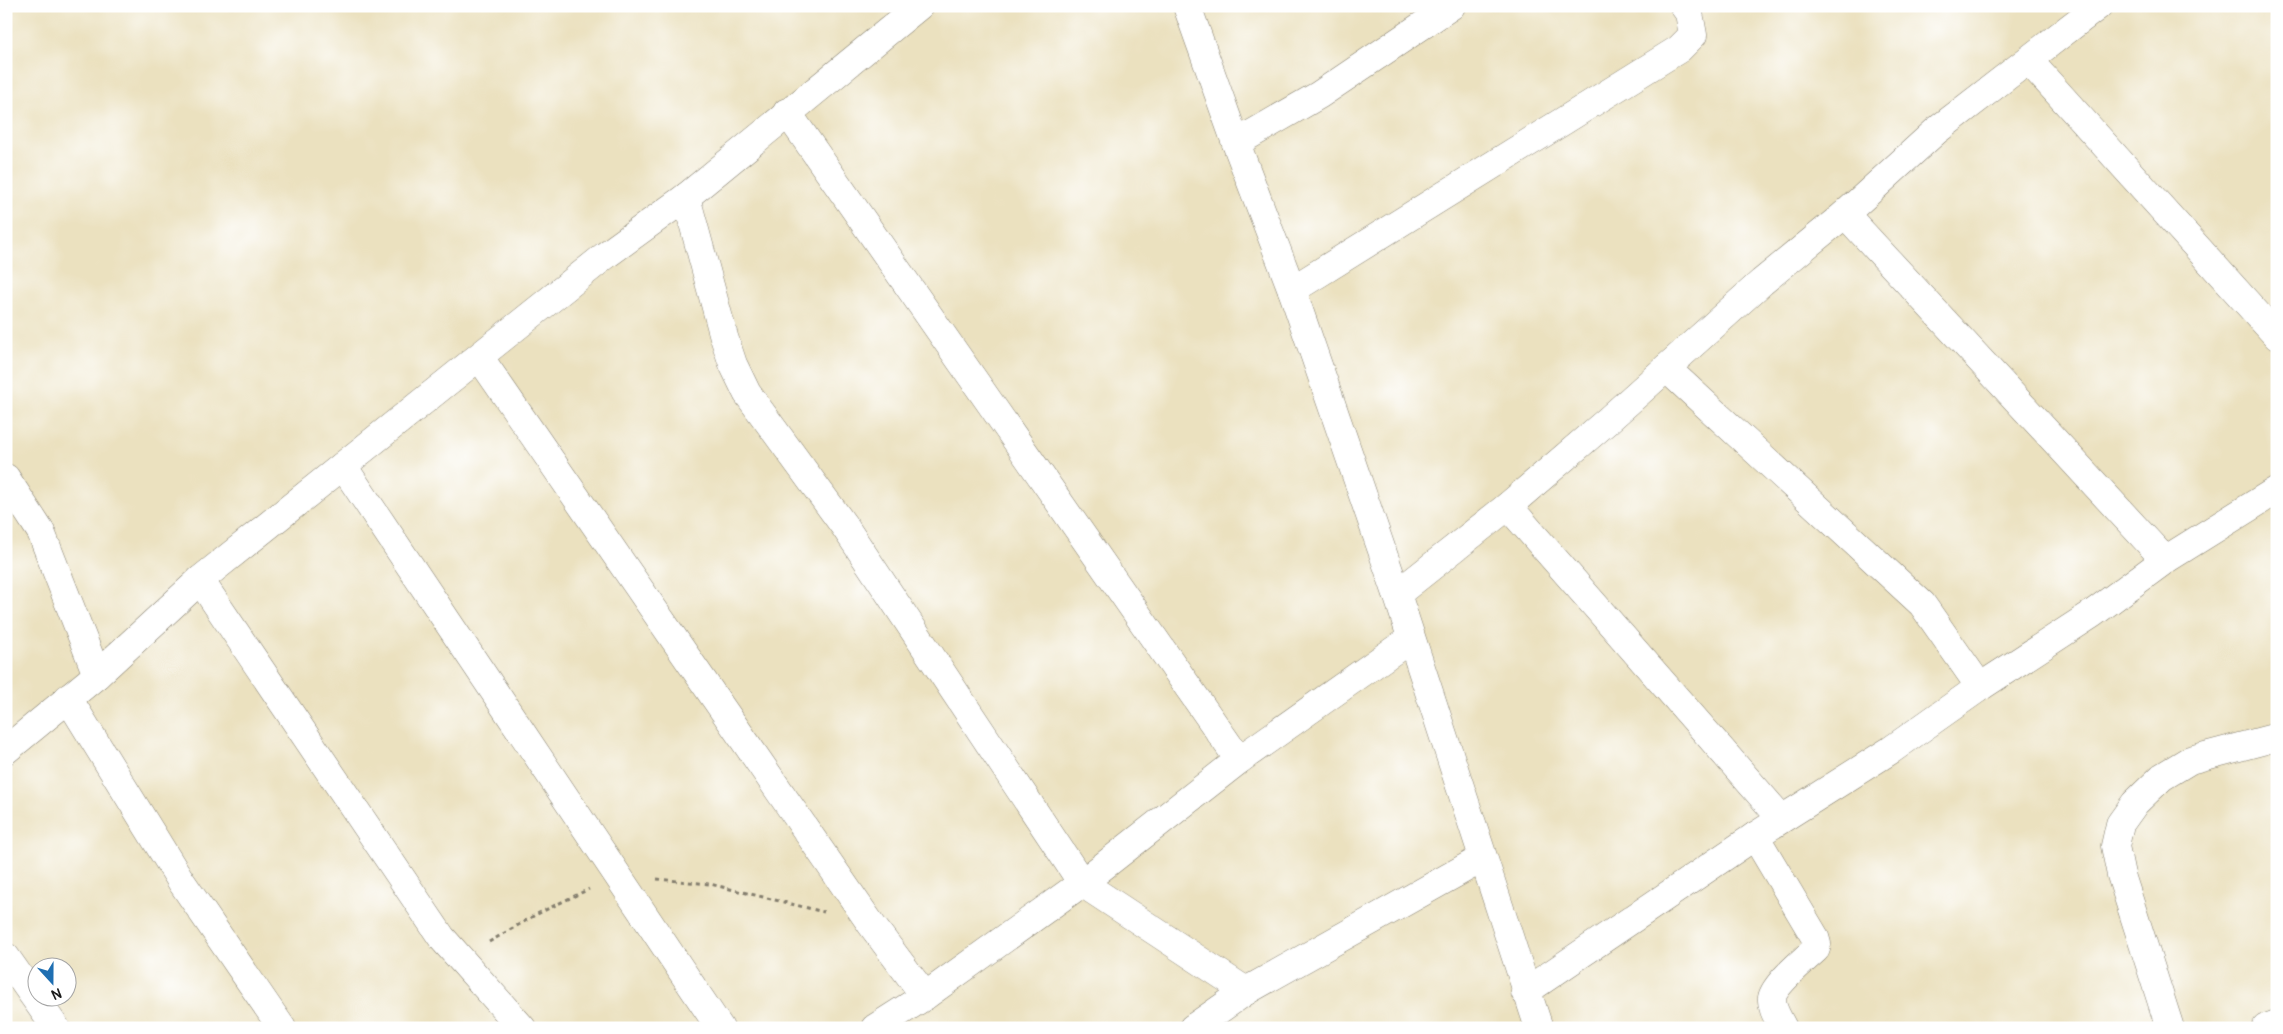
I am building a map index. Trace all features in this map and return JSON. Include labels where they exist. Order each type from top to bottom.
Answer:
[{"type":"street","points":[[6,750],[97,675],[200,580],[480,358],[606,255],[686,197],[919,6]]},
{"type":"street","points":[[1186,6],[1292,290],[1397,594],[1410,639],[1538,1028]]},
{"type":"street","points":[[1236,143],[1319,94],[1451,6]]},
{"type":"street","points":[[1292,290],[1679,49],[1693,35],[1689,13],[1684,6]]},
{"type":"street","points":[[1397,594],[1508,506],[1762,282],[1845,214],[1936,131],[2098,6]]},
{"type":"street","points":[[2029,61],[2277,336]]},
{"type":"street","points":[[788,112],[1239,760]]},
{"type":"street","points":[[686,197],[724,337],[733,364],[747,392],[846,527],[1082,883],[1246,991]]},
{"type":"street","points":[[1845,214],[2165,560]]},
{"type":"street","points":[[480,358],[871,924],[925,996]]},
{"type":"street","points":[[1666,368],[1916,598],[1940,627],[1980,687]]},
{"type":"street","points":[[342,466],[720,1028]]},
{"type":"street","points":[[6,478],[41,532],[97,675]]},
{"type":"street","points":[[1525,992],[1782,818],[1891,750],[1980,687],[2092,614],[2165,560],[2277,490]]},
{"type":"street","points":[[1508,506],[1782,818]]},
{"type":"street","points":[[200,580],[442,938],[522,1028]]},
{"type":"street","points":[[876,1028],[925,996],[1082,883],[1239,760],[1410,639]]},
{"type":"street","points":[[68,698],[181,881],[282,1028]]},
{"type":"street","points":[[2170,1028],[2121,876],[2115,846],[2120,824],[2135,803],[2162,777],[2190,760],[2277,737]]},
{"type":"street","points":[[1755,836],[1815,937],[1817,944],[1816,949],[1776,988],[1772,997],[1773,1007],[1783,1028]]},
{"type":"street","points":[[1193,1028],[1246,991],[1483,858]]},
{"type":"street","points":[[6,957],[56,1028]]},
{"type":"street","points":[[2266,1028],[2277,1024]]}]
